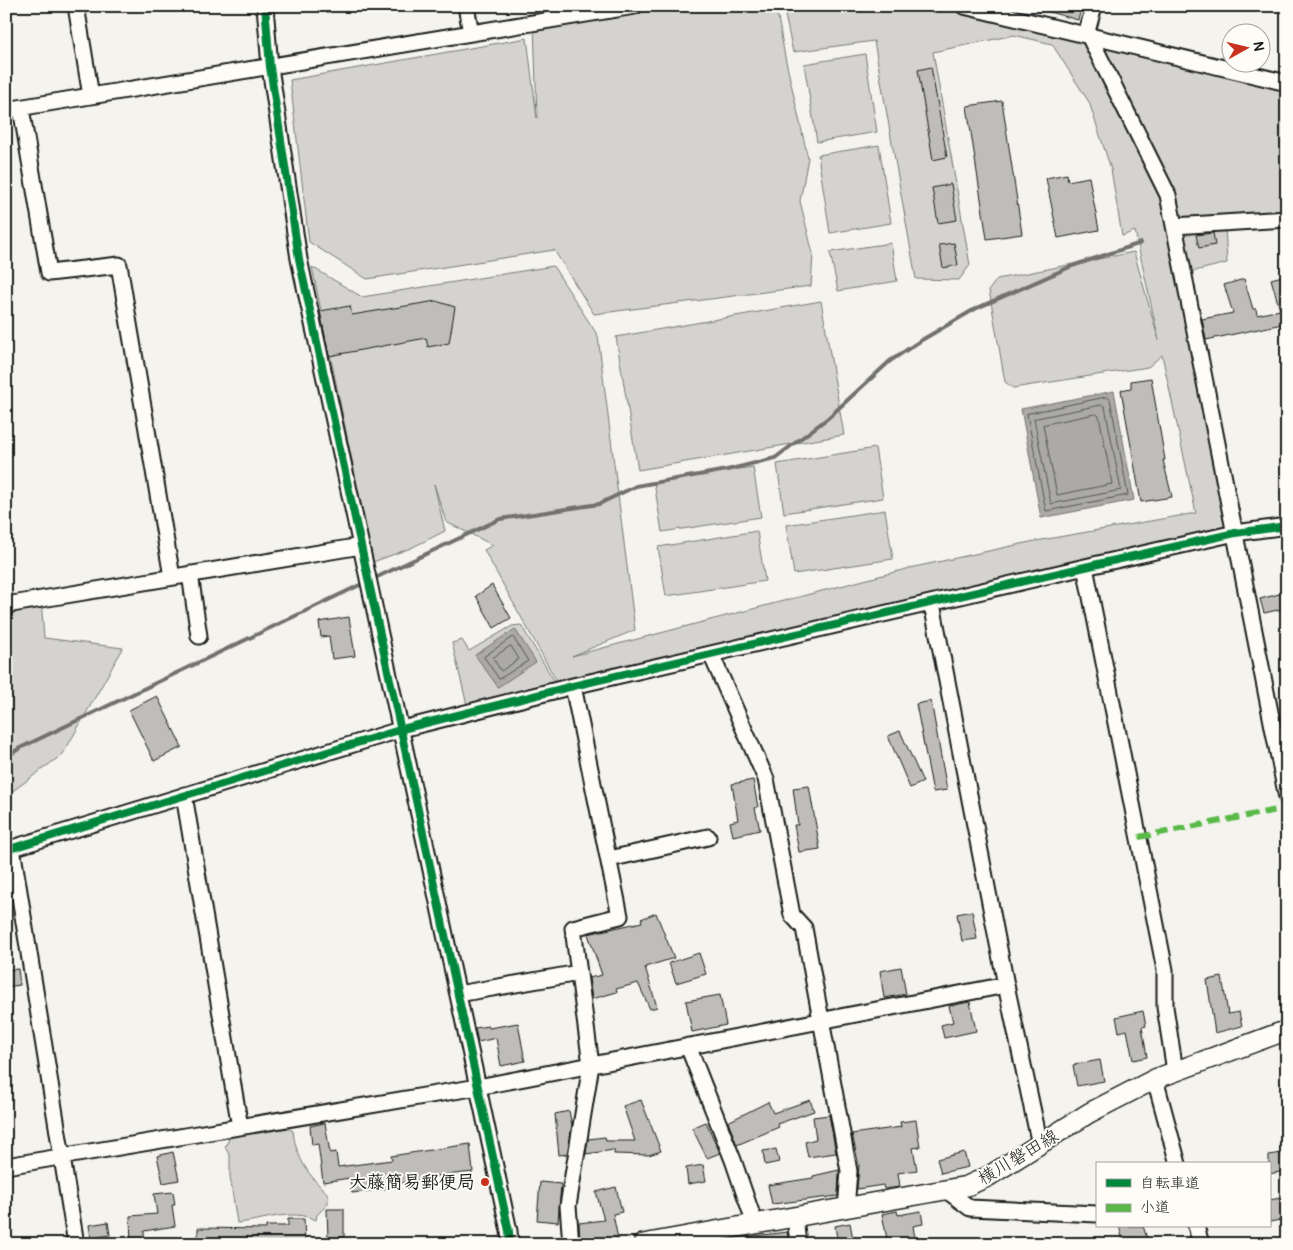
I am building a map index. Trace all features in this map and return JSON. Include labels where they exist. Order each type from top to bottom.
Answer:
[{"type":"main road","name":"横川磐田線","points":[[643,1244],[967,1186],[989,1176],[1089,1113],[1154,1079],[1287,1030]]},
{"type":"street","points":[[76,6],[91,96]]},
{"type":"street","points":[[265,6],[270,67],[298,260],[458,994],[509,1231],[510,1244]]},
{"type":"street","points":[[466,6],[471,33]]},
{"type":"street","points":[[172,577],[119,265],[49,273],[14,109],[634,6]]},
{"type":"street","points":[[964,6],[1287,83]]},
{"type":"street","points":[[1094,6],[1088,36],[1168,195],[1235,533],[1282,746],[1287,798]]},
{"type":"street","points":[[1174,226],[1287,219]]},
{"type":"street","points":[[76,1244],[9,849],[400,729],[574,686],[1085,567],[1235,533],[1287,526]]},
{"type":"street","points":[[6,605],[361,546]]},
{"type":"street","points":[[1085,567],[1165,970],[1165,1007],[1175,1071]]},
{"type":"street","points":[[190,574],[200,636]]},
{"type":"street","points":[[932,604],[1006,985],[1040,1145]]},
{"type":"street","points":[[711,654],[766,779],[792,915],[804,928],[849,1171],[846,1209]]},
{"type":"street","points":[[571,1244],[568,1206],[591,1065],[573,928],[620,916],[574,686]]},
{"type":"street","points":[[184,795],[240,1127]]},
{"type":"street","points":[[608,859],[708,837]]},
{"type":"street","points":[[458,994],[579,973]]},
{"type":"street","points":[[6,1166],[478,1087],[1006,985]]},
{"type":"street","points":[[688,1046],[733,1160],[755,1224]]},
{"type":"street","points":[[1154,1079],[1177,1162]]},
{"type":"street","points":[[946,1190],[970,1208],[1096,1214]]},
{"type":"street","points":[[795,1217],[798,1244]]},
{"type":"street","points":[[1197,1228],[1201,1244]]},
{"type":"shaded area","points":[[635,6],[776,6],[785,57],[808,158],[800,201],[813,254],[811,286],[594,314],[554,250],[367,279],[309,242],[290,80],[527,38],[537,118],[534,23]]},
{"type":"shaded area","points":[[783,6],[958,6],[1220,67],[1220,72],[1240,72],[1287,83],[1287,212],[1225,226],[1227,263],[1187,273],[1234,528],[561,689],[484,550],[493,545],[446,522],[434,484],[445,531],[411,548],[373,562],[312,267],[362,297],[553,266],[598,336],[635,630],[572,656],[910,568],[1030,542],[1196,513],[1162,355],[1148,367],[1013,388],[1005,382],[989,290],[997,279],[1134,252],[1159,341],[1135,231],[1122,236],[1111,169],[1089,102],[1052,44],[1014,35],[933,52],[970,265],[959,280],[916,279],[874,41],[793,52]]},
{"type":"shaded area","points":[[865,54],[877,132],[817,142],[804,64]]},
{"type":"shaded area","points":[[879,145],[891,223],[830,233],[818,155]]},
{"type":"shaded area","points":[[891,243],[897,281],[838,291],[830,252]]},
{"type":"shaded area","points":[[821,301],[844,435],[638,470],[616,337]]},
{"type":"shaded area","points":[[875,448],[883,498],[784,513],[777,464]]},
{"type":"shaded area","points":[[753,467],[761,517],[662,532],[654,482]]},
{"type":"shaded area","points":[[885,510],[893,559],[794,574],[786,525]]},
{"type":"shaded area","points":[[757,531],[765,581],[666,596],[658,547]]},
{"type":"shaded area","points":[[41,599],[44,638],[123,648],[63,754],[6,796],[6,605]]},
{"type":"shaded area","points":[[521,625],[556,684],[467,705],[452,643],[462,640],[469,651],[512,626]]},
{"type":"shaded area","points":[[283,1126],[293,1131],[300,1158],[309,1173],[328,1194],[328,1204],[317,1215],[316,1220],[297,1215],[287,1215],[237,1223],[230,1177],[230,1156],[225,1147],[230,1137],[236,1133],[263,1131]]},
{"type":"water","points":[[1114,391],[1134,500],[1041,518],[1021,409]]},
{"type":"water","points":[[515,629],[536,662],[498,687],[475,655]]},
{"type":"building","points":[[1042,6],[1082,6],[1078,20],[1042,10]]},
{"type":"building","points":[[931,67],[947,157],[933,160],[918,70]]},
{"type":"building","points":[[1002,101],[1022,234],[987,239],[967,106]]},
{"type":"building","points":[[1067,174],[1068,181],[1089,177],[1099,230],[1058,238],[1046,178]]},
{"type":"building","points":[[951,184],[957,220],[938,223],[932,188]]},
{"type":"building","points":[[1213,233],[1215,245],[1199,248],[1196,235]]},
{"type":"building","points":[[954,243],[958,265],[943,268],[939,245]]},
{"type":"building","points":[[1287,275],[1287,323],[1206,340],[1202,319],[1233,313],[1224,285],[1244,279],[1253,309],[1256,309],[1257,315],[1280,310],[1271,279]]},
{"type":"building","points":[[436,301],[455,307],[449,343],[428,347],[426,338],[329,356],[320,311],[350,306],[352,315]]},
{"type":"building","points":[[1151,378],[1165,460],[1163,460],[1172,497],[1141,502],[1121,390],[1131,388],[1131,381]]},
{"type":"building","points":[[492,585],[511,618],[494,628],[476,596]]},
{"type":"building","points":[[1287,592],[1287,608],[1264,613],[1260,599]]},
{"type":"building","points":[[349,617],[355,656],[332,659],[329,636],[321,637],[319,622]]},
{"type":"building","points":[[157,696],[182,747],[154,761],[129,710]]},
{"type":"building","points":[[931,701],[947,790],[933,792],[916,704]]},
{"type":"building","points":[[900,731],[923,782],[910,788],[888,736]]},
{"type":"building","points":[[753,780],[758,807],[755,808],[760,830],[733,836],[730,822],[738,820],[732,784]]},
{"type":"building","points":[[809,786],[820,849],[799,852],[794,825],[798,825],[793,788]]},
{"type":"building","points":[[972,911],[977,939],[962,941],[957,914]]},
{"type":"building","points":[[656,913],[674,958],[645,967],[657,1007],[650,1009],[638,983],[616,989],[617,992],[592,999],[589,978],[602,975],[588,934],[642,922],[641,919]]},
{"type":"building","points":[[699,953],[706,974],[676,983],[669,963]]},
{"type":"building","points":[[901,967],[906,994],[884,998],[880,971]]},
{"type":"building","points":[[18,969],[20,985],[6,987],[6,970]]},
{"type":"building","points":[[1222,977],[1228,1014],[1239,1012],[1242,1026],[1215,1033],[1207,980]]},
{"type":"building","points":[[720,995],[726,1025],[692,1032],[686,1001]]},
{"type":"building","points":[[970,1002],[976,1031],[944,1038],[941,1025],[953,1022],[949,1006]]},
{"type":"building","points":[[1143,1011],[1146,1026],[1142,1027],[1147,1057],[1133,1060],[1127,1030],[1119,1032],[1116,1017]]},
{"type":"building","points":[[518,1023],[525,1061],[501,1066],[496,1038],[478,1042],[475,1028],[488,1026],[489,1028]]},
{"type":"building","points":[[1100,1060],[1104,1081],[1077,1086],[1073,1065]]},
{"type":"building","points":[[641,1100],[661,1151],[649,1155],[614,1154],[614,1150],[586,1154],[588,1139],[605,1137],[606,1141],[635,1141],[623,1106]]},
{"type":"building","points":[[810,1100],[814,1111],[777,1124],[779,1127],[737,1145],[728,1122],[768,1102],[773,1113]]},
{"type":"building","points":[[569,1111],[572,1125],[567,1154],[559,1155],[555,1114]]},
{"type":"building","points":[[829,1115],[836,1153],[808,1157],[805,1142],[816,1139],[813,1117]]},
{"type":"building","points":[[916,1120],[920,1147],[913,1148],[917,1170],[898,1173],[900,1187],[884,1189],[883,1185],[857,1189],[859,1166],[852,1134],[901,1127],[900,1122]]},
{"type":"building","points":[[706,1122],[720,1153],[707,1158],[692,1128]]},
{"type":"building","points":[[325,1123],[330,1153],[336,1152],[338,1167],[392,1160],[391,1156],[470,1144],[473,1172],[427,1177],[427,1180],[385,1185],[385,1189],[352,1193],[350,1178],[323,1182],[318,1144],[312,1145],[310,1126]]},
{"type":"building","points":[[776,1149],[779,1162],[765,1165],[763,1151]]},
{"type":"building","points":[[173,1152],[179,1180],[163,1183],[157,1156]]},
{"type":"building","points":[[964,1152],[968,1167],[941,1173],[937,1159]]},
{"type":"building","points":[[1282,1153],[1285,1171],[1270,1174],[1269,1155]]},
{"type":"building","points":[[703,1165],[706,1181],[688,1184],[686,1168]]},
{"type":"building","points":[[839,1170],[838,1196],[772,1204],[768,1185],[813,1178],[813,1176]]},
{"type":"building","points":[[540,1182],[561,1184],[558,1222],[537,1220]]},
{"type":"building","points":[[616,1187],[622,1212],[613,1214],[619,1244],[610,1244],[609,1239],[580,1242],[579,1223],[604,1220],[596,1192]]},
{"type":"building","points":[[173,1192],[175,1205],[172,1205],[175,1226],[144,1231],[144,1244],[131,1244],[130,1216],[157,1214],[154,1194]]},
{"type":"building","points":[[1287,1197],[1287,1219],[1270,1222],[1270,1200]]},
{"type":"building","points":[[327,1209],[344,1209],[344,1237],[328,1238]]},
{"type":"building","points":[[897,1211],[898,1215],[921,1211],[923,1224],[913,1226],[916,1244],[888,1244],[882,1214]]},
{"type":"building","points":[[288,1219],[304,1219],[305,1244],[198,1244],[198,1228],[266,1229],[266,1226],[288,1226]]},
{"type":"building","points":[[108,1222],[110,1235],[91,1238],[89,1225]]},
{"type":"building","points":[[850,1223],[854,1244],[838,1244],[835,1226]]},
{"type":"building","points":[[1120,1228],[1144,1228],[1148,1241],[1124,1244]]},
{"type":"building","points":[[787,1232],[789,1244],[748,1244],[747,1237]]},
{"type":"waterway","points":[[373,579],[500,519],[599,504],[636,486],[727,470],[775,458],[828,418],[890,361],[920,341],[975,309],[1072,266],[1141,243]]},
{"type":"waterway","points":[[6,757],[20,748],[364,583]]},
{"type":"marked path","points":[[1139,837],[1287,808]]},
{"type":"cycle path","points":[[265,6],[270,67],[299,259],[509,1231],[510,1244]]},
{"type":"cycle path","points":[[6,850],[406,728],[573,686],[1085,567],[1235,533],[1287,526]]},
{"type":"place","name":"大藤簡易郵便局","points":[[485,1182]]}]
